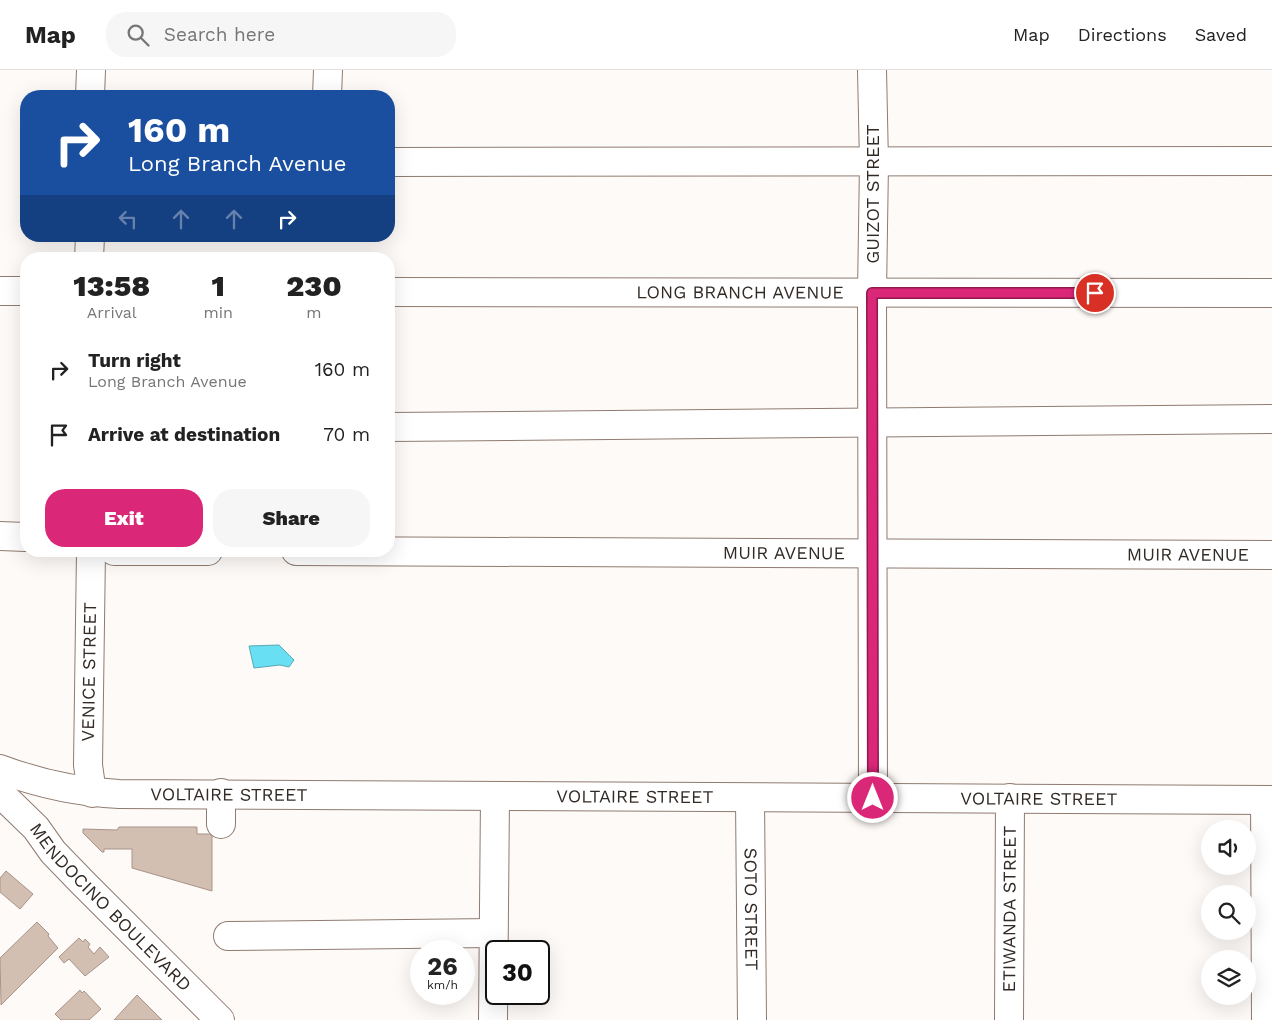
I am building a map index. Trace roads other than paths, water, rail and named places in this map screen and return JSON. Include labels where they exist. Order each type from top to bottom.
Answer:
[{"type":"street","points":[[90,90],[91,70]]},
{"type":"street","points":[[327,90],[328,70]]},
{"type":"street","name":"GUIZOT STREET","points":[[872,70],[874,163],[872,293],[874,424],[873,798]]},
{"type":"street","points":[[395,162],[874,163],[1272,161]]},
{"type":"street","points":[[0,291],[20,291]]},
{"type":"street","name":"LONG BRANCH AVENUE","points":[[395,292],[1272,293]]},
{"type":"street","points":[[395,427],[1272,419]]},
{"type":"street","points":[[0,536],[20,538]]},
{"type":"street","name":"MUIR AVENUE","points":[[395,551],[1272,555]]},
{"type":"street","name":"VENICE STREET","points":[[91,557],[88,764],[92,793]]},
{"type":"street","name":"VOLTAIRE STREET","points":[[0,769],[56,787],[92,793],[750,799],[1010,798],[1269,800]]},
{"type":"street","name":"MENDOCINO BOULEVARD","points":[[0,793],[36,828],[53,852],[91,876],[220,1020]]},
{"type":"street","points":[[221,793],[221,824]]},
{"type":"street","points":[[494,1020],[495,796]]},
{"type":"street","name":"ETIWANDA STREET","points":[[1009,1020],[1010,798]]},
{"type":"street","name":"SOTO STREET","points":[[750,799],[752,1020]]},
{"type":"street","points":[[1266,1020],[1269,800]]},
{"type":"street","points":[[228,936],[493,933]]},
{"type":"water","points":[[279,645],[294,660],[289,667],[280,665],[254,668],[249,646]]}]
